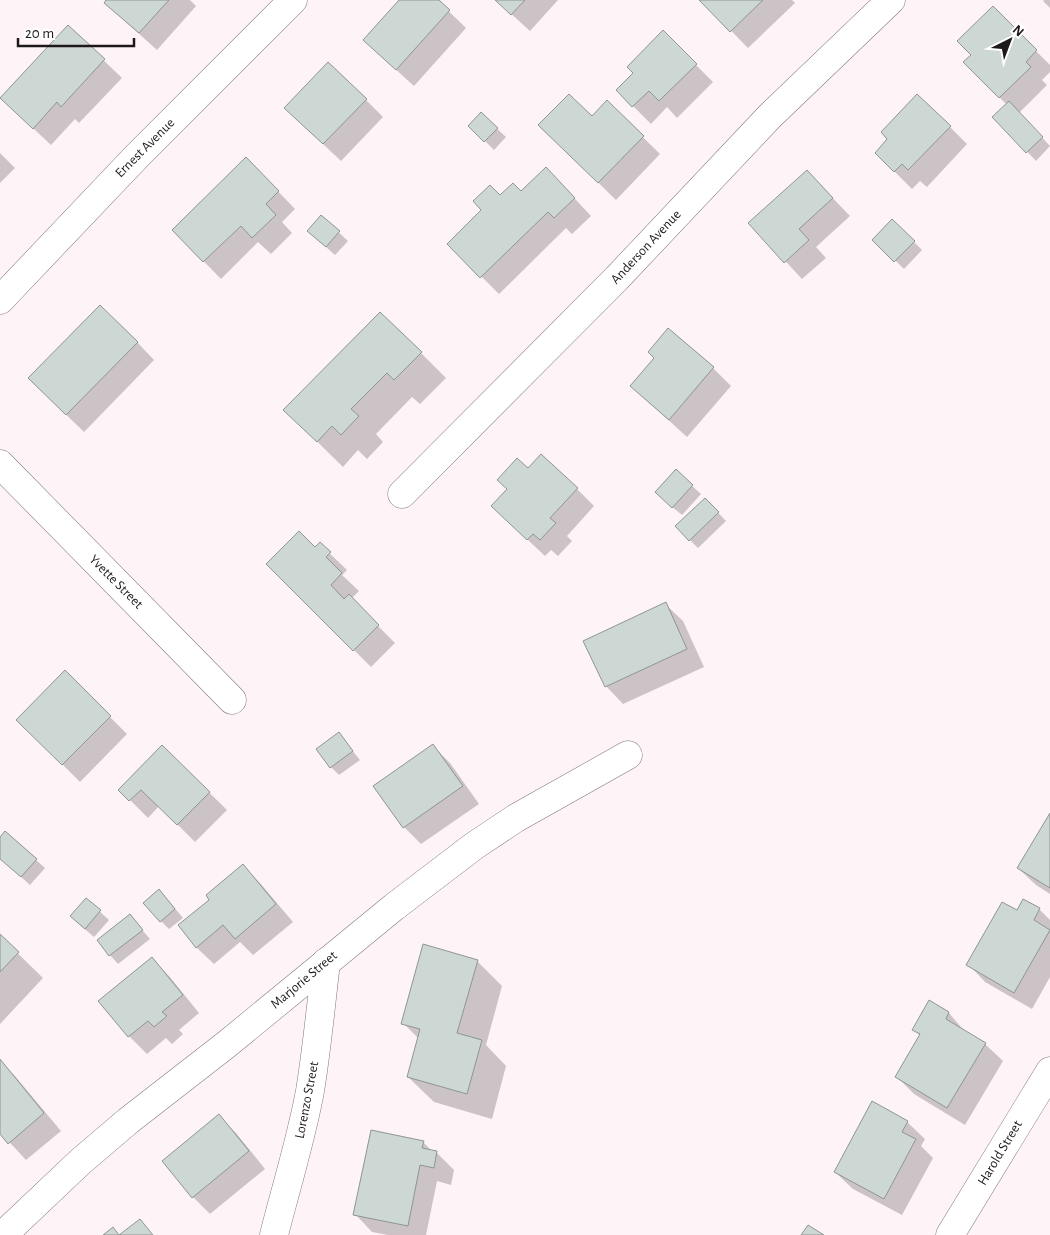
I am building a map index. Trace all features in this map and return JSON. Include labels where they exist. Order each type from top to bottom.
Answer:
[{"type":"street","name":"Ernest Avenue","points":[[0,300],[138,155],[293,0]]},
{"type":"street","name":"Anderson Avenue","points":[[402,494],[604,291],[769,117],[891,0]]},
{"type":"street","name":"Yvette Street","points":[[0,464],[232,700]]},
{"type":"street","name":"Marjorie Street","points":[[3,1235],[80,1162],[394,907],[474,846],[523,813],[628,755]]},
{"type":"street","name":"Lorenzo Street","points":[[274,1235],[297,1151],[310,1092],[326,962]]},
{"type":"street","name":"Harold Street","points":[[950,1235],[1050,1071]]},
{"type":"building","points":[[106,0],[169,0],[139,33],[104,3]]},
{"type":"building","points":[[399,0],[439,0],[450,10],[396,70],[363,40]]},
{"type":"building","points":[[495,0],[525,0],[511,15]]},
{"type":"building","points":[[699,0],[763,0],[730,32]]},
{"type":"building","points":[[993,6],[1037,50],[1026,62],[1031,67],[999,98],[963,62],[971,55],[957,41]]},
{"type":"building","points":[[68,25],[105,59],[61,107],[57,102],[33,129],[0,98]]},
{"type":"building","points":[[663,30],[697,64],[659,101],[649,91],[632,107],[616,90],[633,73],[627,67]]},
{"type":"building","points":[[328,62],[367,99],[323,144],[284,108]]},
{"type":"building","points":[[569,94],[592,116],[607,100],[644,136],[598,183],[538,125]]},
{"type":"building","points":[[917,94],[951,126],[908,170],[902,164],[894,172],[875,153],[887,139],[881,132]]},
{"type":"building","points":[[1009,101],[1043,137],[1026,153],[992,117]]},
{"type":"building","points":[[481,112],[498,128],[484,142],[468,126]]},
{"type":"building","points":[[246,157],[279,191],[266,204],[276,215],[252,238],[241,226],[203,262],[172,230]]},
{"type":"building","points":[[546,167],[575,198],[554,218],[548,212],[480,278],[447,244],[481,210],[473,201],[490,185],[500,195],[513,183],[521,191]]},
{"type":"building","points":[[807,170],[833,198],[799,229],[809,240],[784,263],[748,223]]},
{"type":"building","points":[[321,215],[340,231],[326,247],[307,231]]},
{"type":"building","points":[[892,219],[915,241],[894,262],[872,240]]},
{"type":"building","points":[[100,305],[138,342],[66,415],[28,378]]},
{"type":"building","points":[[380,312],[422,352],[394,380],[387,373],[351,409],[359,416],[341,435],[332,426],[317,442],[283,410]]},
{"type":"building","points":[[668,328],[714,367],[669,420],[630,386],[654,358],[648,352]]},
{"type":"building","points":[[541,454],[578,488],[550,518],[556,523],[540,540],[533,534],[527,540],[491,506],[507,489],[497,480],[517,458],[528,468]]},
{"type":"building","points":[[676,469],[693,485],[672,508],[655,492]]},
{"type":"building","points":[[705,498],[719,512],[689,541],[675,526]]},
{"type":"building","points":[[299,531],[315,547],[320,542],[331,552],[326,557],[342,573],[331,585],[344,599],[349,594],[379,625],[353,651],[266,564]]},
{"type":"building","points":[[666,602],[687,649],[605,687],[583,641]]},
{"type":"building","points":[[65,670],[111,716],[62,765],[16,720]]},
{"type":"building","points":[[339,732],[353,751],[330,768],[316,749]]},
{"type":"building","points":[[433,744],[463,786],[403,828],[373,786]]},
{"type":"building","points":[[162,745],[210,792],[177,825],[141,790],[129,801],[118,790]]},
{"type":"building","points":[[1050,813],[1050,888],[1017,868]]},
{"type":"building","points":[[5,831],[37,859],[21,877],[0,859],[0,837]]},
{"type":"building","points":[[243,864],[276,904],[235,939],[223,925],[196,948],[178,925],[209,900],[206,895]]},
{"type":"building","points":[[159,889],[175,909],[160,922],[143,903]]},
{"type":"building","points":[[86,898],[101,910],[85,929],[70,916]]},
{"type":"building","points":[[1023,899],[1040,908],[1034,920],[1050,930],[1014,993],[966,965],[1002,902],[1017,910]]},
{"type":"building","points":[[130,914],[143,930],[109,956],[97,940]]},
{"type":"building","points":[[0,934],[19,952],[0,972]]},
{"type":"building","points":[[423,944],[478,960],[457,1033],[482,1040],[467,1094],[407,1077],[420,1029],[401,1024]]},
{"type":"building","points":[[152,957],[183,995],[162,1012],[167,1016],[154,1027],[148,1021],[128,1037],[98,1001]]},
{"type":"building","points":[[929,1000],[949,1012],[946,1019],[986,1043],[947,1108],[895,1077],[920,1034],[912,1030]]},
{"type":"building","points":[[0,1059],[44,1113],[8,1144],[0,1134]]},
{"type":"building","points":[[872,1101],[908,1121],[902,1132],[916,1139],[884,1199],[834,1172]]},
{"type":"building","points":[[219,1114],[249,1151],[192,1198],[162,1161]]},
{"type":"building","points":[[371,1130],[424,1141],[422,1148],[437,1151],[434,1168],[420,1165],[408,1226],[353,1215]]},
{"type":"building","points":[[140,1219],[153,1235],[119,1235]]},
{"type":"building","points":[[808,1225],[824,1235],[801,1235]]},
{"type":"building","points":[[113,1227],[119,1235],[103,1235]]}]
